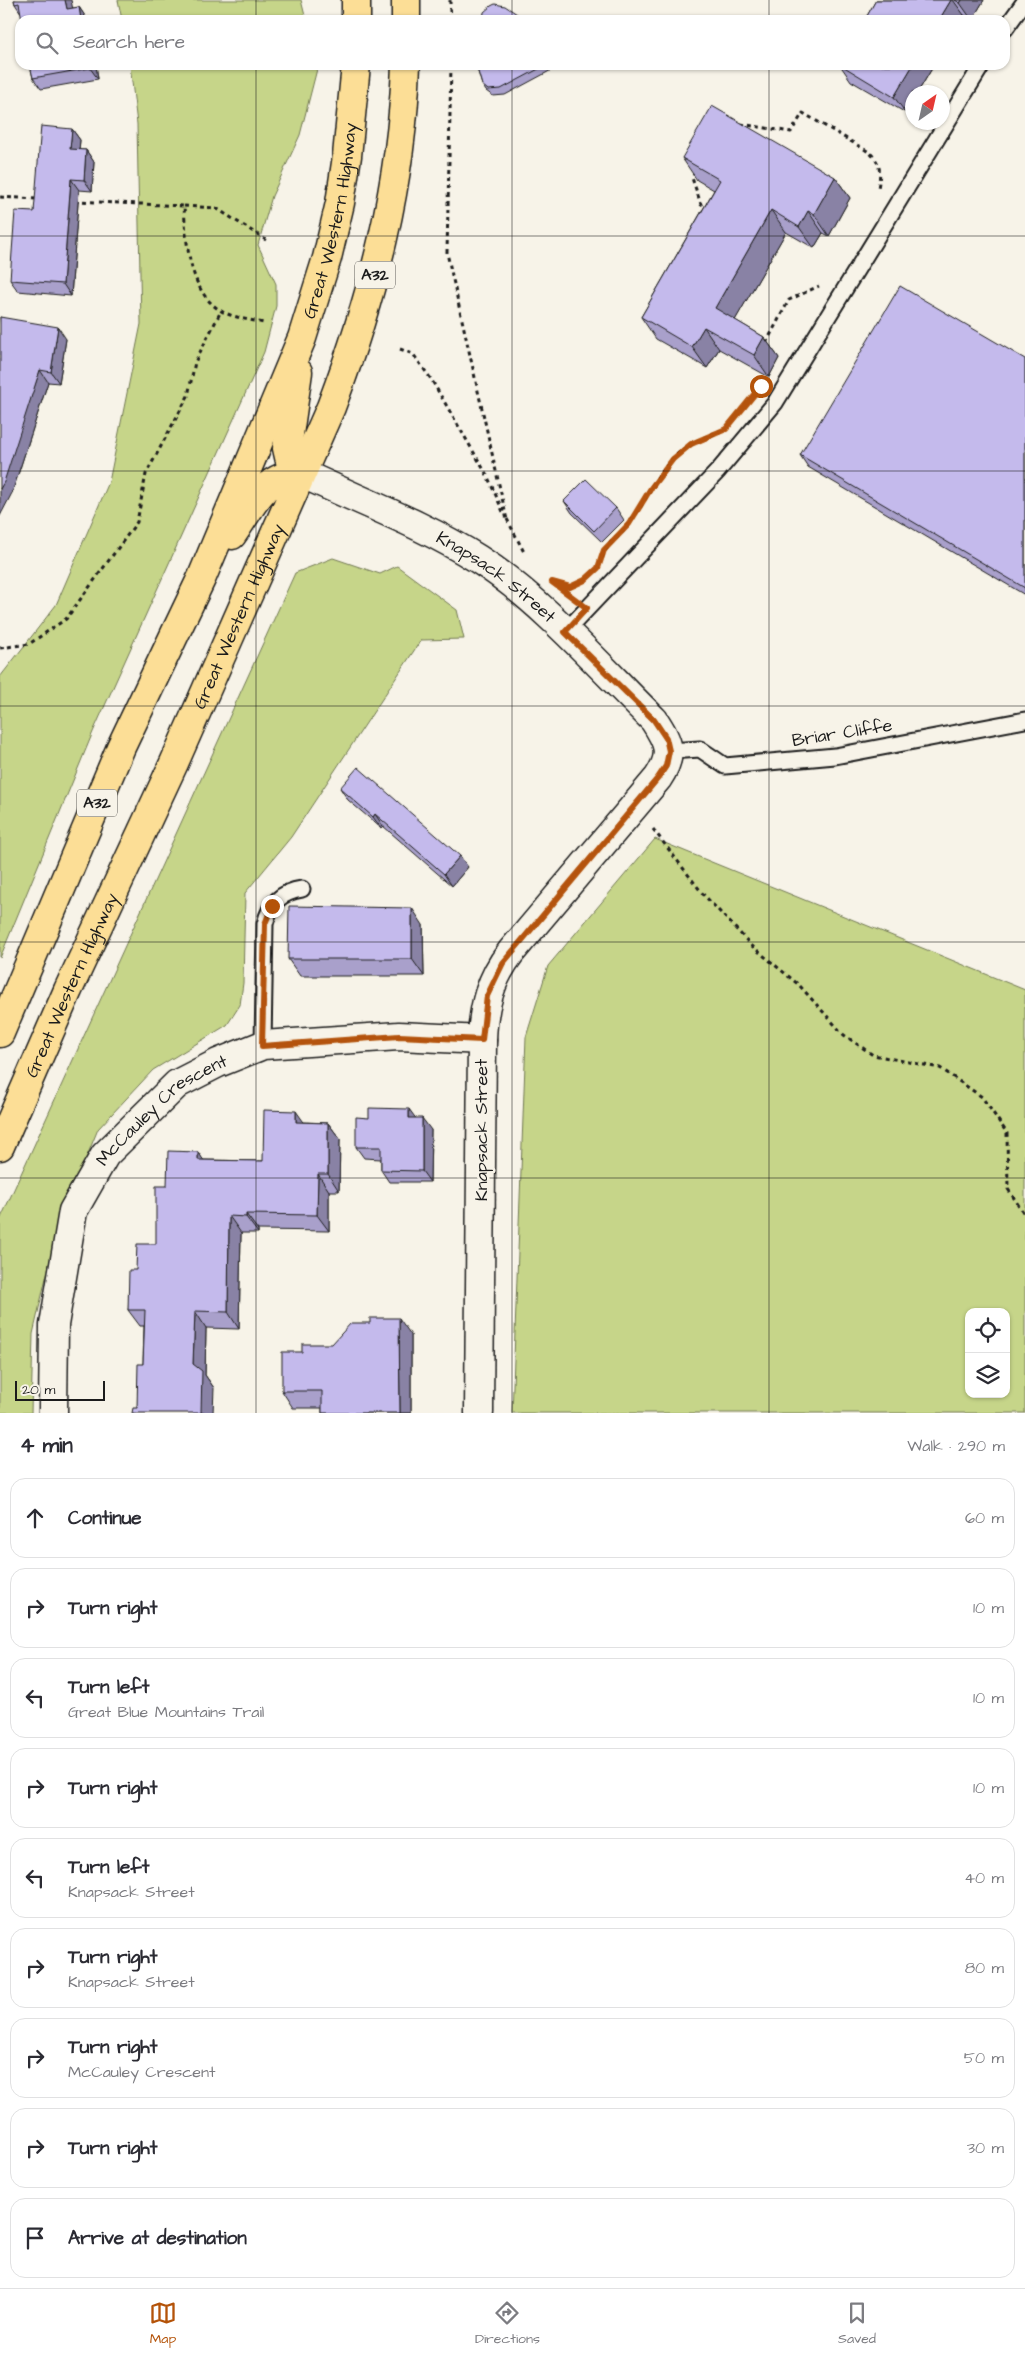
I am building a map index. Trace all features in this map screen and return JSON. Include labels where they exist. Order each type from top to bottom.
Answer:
[{"type":"highway","points":[[356,0],[356,15]]},
{"type":"highway","points":[[406,0],[406,15]]},
{"type":"highway","name":"Great Western Highway","points":[[0,1033],[121,748],[202,577],[302,338],[340,203],[349,146],[356,70]]},
{"type":"highway","name":"Great Western Highway","points":[[0,1146],[68,990],[174,763],[331,407],[352,350],[374,279],[385,233],[401,133],[406,70]]},
{"type":"highway","points":[[301,473],[290,461],[287,448],[302,338]]},
{"type":"highway","points":[[202,577],[266,486],[284,475],[301,473]]},
{"type":"street","name":"Knapsack Street","points":[[301,473],[421,529],[478,559],[522,592],[654,720],[666,738],[669,751],[662,772],[503,963],[487,996],[482,1040],[479,1413]]},
{"type":"street","name":"McCauley Crescent","points":[[53,1413],[54,1325],[73,1211],[105,1155],[177,1084],[218,1063],[262,1046],[399,1036],[482,1040]]},
{"type":"lane","points":[[1010,22],[1025,1]]},
{"type":"lane","points":[[565,632],[718,471],[775,403],[979,70]]},
{"type":"lane","name":"Briar Cliffe","points":[[669,751],[700,749],[725,766],[835,756],[1025,720]]},
{"type":"lane","points":[[262,1046],[265,924],[268,913],[277,899],[289,892],[302,888]]},
{"type":"path","points":[[450,0],[450,15]]},
{"type":"path","points":[[451,70],[447,253],[507,520]]},
{"type":"path","points":[[733,122],[791,132],[803,113],[869,152],[877,159],[882,172],[875,197]]},
{"type":"path","points":[[696,169],[692,178],[706,218]]},
{"type":"path","points":[[0,197],[39,199]]},
{"type":"path","points":[[68,201],[216,208],[266,240]]},
{"type":"path","points":[[184,206],[186,248],[195,278],[208,298],[221,311],[236,318],[264,323]]},
{"type":"path","points":[[767,347],[766,341],[789,300],[820,285]]},
{"type":"path","points":[[0,648],[29,644],[66,619],[137,522],[146,474],[188,396],[195,362],[221,311]]},
{"type":"path","points":[[400,349],[413,354],[431,379],[487,474],[520,547],[530,561]]},
{"type":"path","points":[[600,564],[604,550],[629,524],[651,488],[673,459],[691,444],[726,429]]},
{"type":"path","points":[[552,582],[587,608]]},
{"type":"path","points":[[557,584],[570,587],[578,584]]},
{"type":"path","points":[[633,808],[703,894],[752,946],[799,985],[844,1035],[873,1054],[940,1068],[982,1097],[1007,1133],[1008,1189],[1025,1214]]},
{"type":"green space","points":[[118,0],[301,0],[305,15],[121,15]]},
{"type":"green space","points":[[131,70],[317,70],[300,135],[272,196],[258,245],[276,284],[276,306],[264,352],[93,732],[0,958],[0,677],[56,605],[109,482],[141,324],[137,124]]},
{"type":"green space","points":[[333,558],[380,574],[397,566],[457,610],[464,639],[421,640],[291,837],[245,893],[243,983],[240,1005],[227,1025],[153,1070],[98,1129],[57,1230],[33,1334],[31,1413],[0,1413],[0,1220],[295,573]]},
{"type":"green space","points":[[655,839],[1025,990],[1025,1413],[512,1413],[526,1037],[548,966]]},
{"type":"building","points":[[14,0],[65,0],[67,9],[79,7],[80,15],[21,15],[19,3],[15,4]]},
{"type":"building","points":[[876,0],[951,0],[942,15],[868,15]]},
{"type":"building","points":[[495,4],[505,6],[518,15],[484,15],[484,12]]},
{"type":"building","points":[[31,70],[79,70],[33,78]]},
{"type":"building","points":[[478,70],[537,70],[501,89],[488,90],[482,85]]},
{"type":"building","points":[[849,70],[910,70],[894,97]]},
{"type":"building","points":[[712,106],[835,177],[814,214],[808,211],[799,227],[771,210],[715,308],[764,337],[754,355],[704,327],[692,347],[641,317],[720,180],[682,158]]},
{"type":"building","points":[[41,126],[72,129],[70,149],[86,150],[84,180],[71,179],[63,284],[10,280],[15,211],[34,212]]},
{"type":"building","points":[[900,286],[1025,359],[1025,588],[800,455]]},
{"type":"building","points":[[0,317],[58,327],[51,372],[40,370],[4,482],[0,489]]},
{"type":"building","points":[[586,479],[616,508],[594,531],[564,501]]},
{"type":"building","points":[[358,767],[460,856],[444,874],[375,814],[373,817],[340,788]]},
{"type":"building","points":[[289,906],[412,908],[412,959],[288,959]]},
{"type":"building","points":[[369,1108],[409,1109],[409,1118],[422,1118],[422,1171],[381,1170],[381,1147],[356,1147],[356,1117],[369,1118]]},
{"type":"building","points":[[264,1110],[296,1111],[296,1122],[328,1123],[328,1174],[318,1174],[317,1215],[246,1214],[246,1217],[229,1216],[228,1312],[195,1311],[193,1364],[202,1371],[201,1413],[132,1413],[133,1408],[137,1408],[138,1364],[143,1364],[145,1310],[128,1310],[129,1270],[136,1270],[137,1244],[156,1244],[156,1186],[167,1186],[168,1151],[198,1152],[198,1160],[263,1161]]},
{"type":"building","points":[[370,1318],[399,1318],[400,1413],[322,1413],[322,1391],[282,1391],[282,1352],[302,1352],[302,1344],[332,1344],[351,1323],[370,1323]]},
{"type":"route","points":[[272,906],[265,924],[262,1046],[399,1036],[482,1040],[482,1023],[487,996],[503,963],[658,778],[666,766],[669,751],[666,738],[654,720],[565,632],[587,608],[552,582],[570,587],[585,580],[598,568],[604,550],[629,524],[651,488],[673,459],[691,444],[726,429],[761,386]]}]
